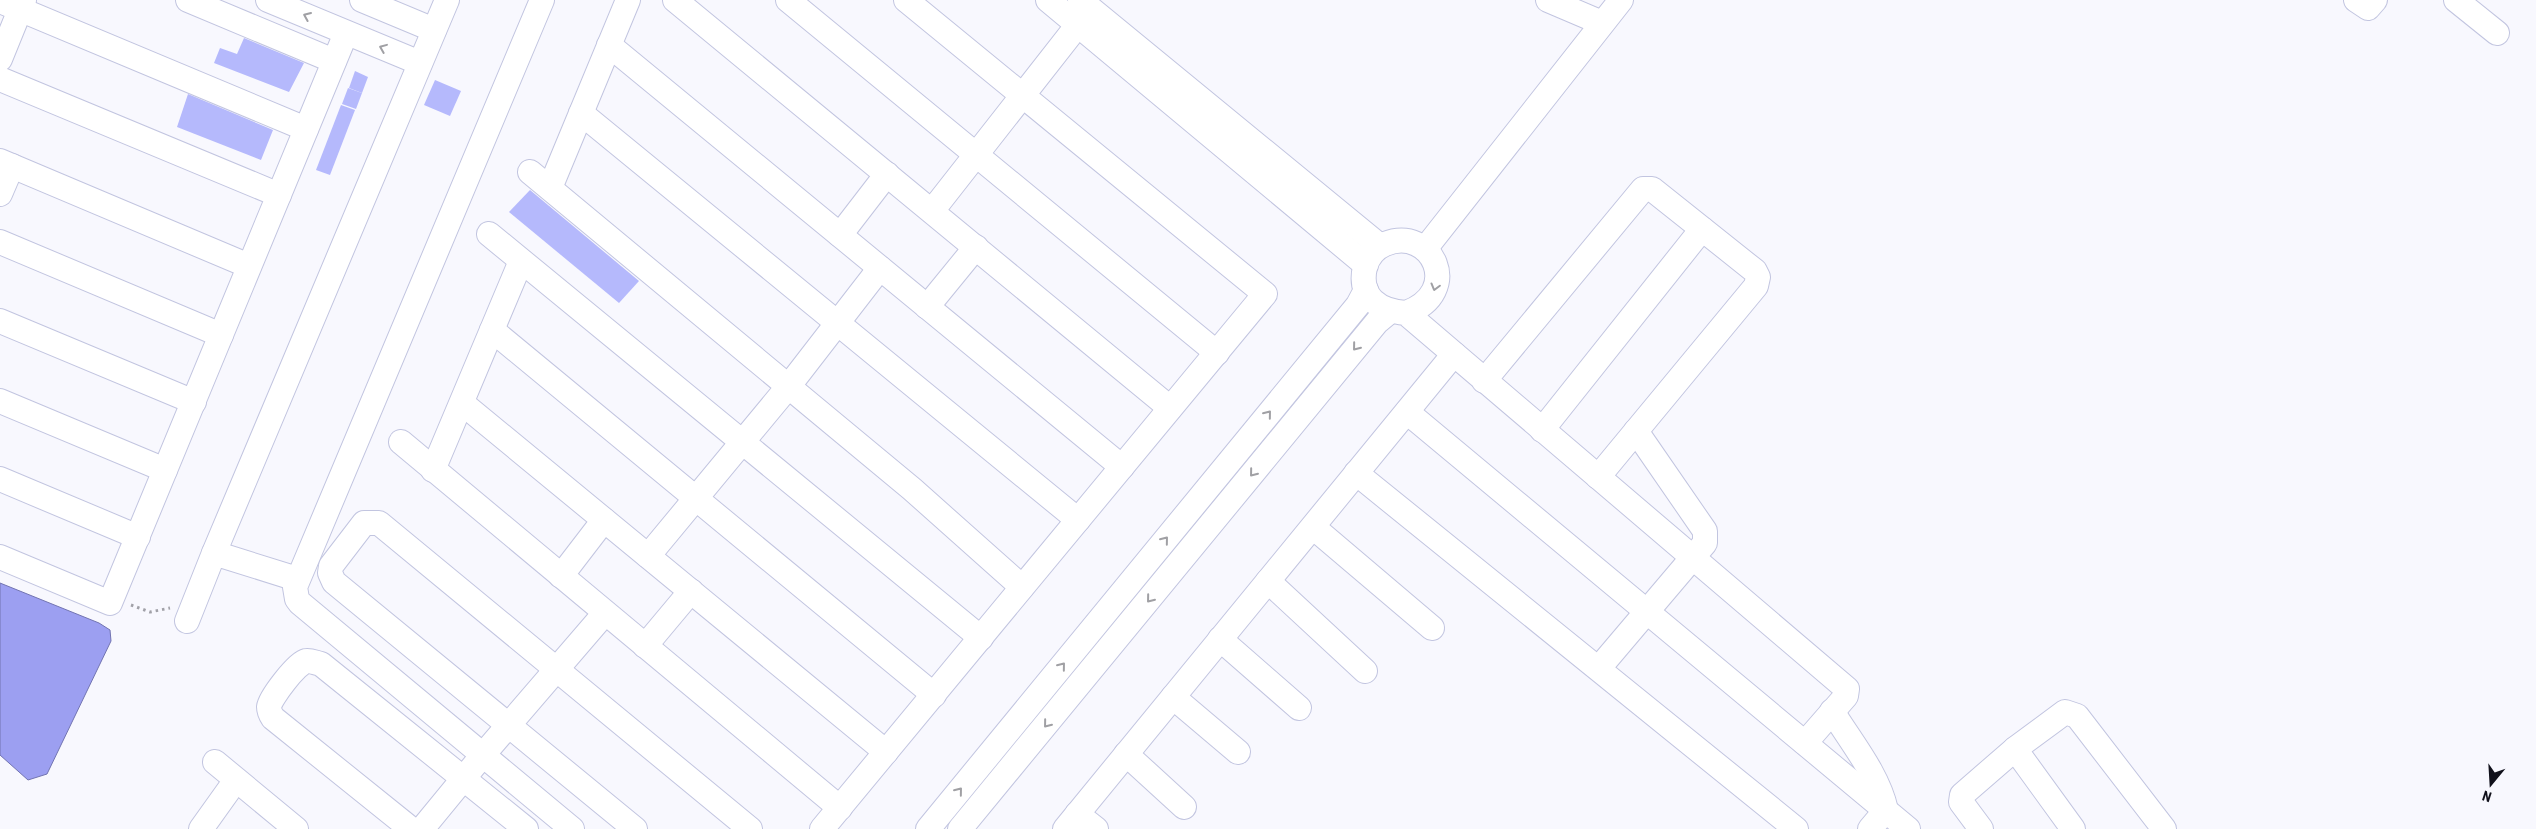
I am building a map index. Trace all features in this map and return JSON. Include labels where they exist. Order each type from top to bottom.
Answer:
[{"type":"street","points":[[188,0],[334,61]]},
{"type":"street","points":[[268,0],[420,63]]},
{"type":"street","points":[[362,0],[434,30]]},
{"type":"street","points":[[191,612],[214,553],[447,0]]},
{"type":"street","points":[[542,0],[297,579],[295,594],[300,603],[572,829]]},
{"type":"street","points":[[550,188],[628,0]]},
{"type":"street","points":[[675,0],[1170,408]]},
{"type":"street","points":[[788,0],[1216,353]]},
{"type":"street","points":[[822,829],[1265,294],[906,0]]},
{"type":"street","points":[[1048,0],[1083,11],[1380,246]]},
{"type":"street","points":[[1548,0],[1602,23]]},
{"type":"street","points":[[1425,249],[1621,0]]},
{"type":"street","points":[[2356,0],[2368,8],[2374,0]]},
{"type":"street","points":[[2456,0],[2497,33]]},
{"type":"street","points":[[0,59],[15,3],[306,129]]},
{"type":"street","points":[[932,211],[1024,97],[1083,11]]},
{"type":"street","points":[[1083,11],[1366,265]]},
{"type":"street","points":[[0,557],[110,603],[346,33]]},
{"type":"street","points":[[609,45],[1122,467]]},
{"type":"street","points":[[0,80],[279,195]]},
{"type":"street","points":[[582,113],[1078,520]]},
{"type":"street","points":[[0,194],[6,164],[250,266]]},
{"type":"street","points":[[530,172],[912,489],[1022,587]]},
{"type":"street","points":[[840,235],[887,174]]},
{"type":"street","points":[[1484,381],[1643,189],[1652,188],[1755,271],[1758,281],[1598,477]]},
{"type":"street","points":[[1542,430],[1702,229]]},
{"type":"street","points":[[489,234],[981,638]]},
{"type":"street","points":[[960,829],[1377,322],[1397,312],[1422,308],[1433,295],[1438,279],[1435,263],[1425,249],[1411,241],[1395,240],[1380,246],[1371,254],[1366,265],[1364,277],[1366,290],[1375,304],[1397,312],[1454,354],[1847,689],[1846,696],[1805,743]]},
{"type":"street","points":[[0,242],[221,335]]},
{"type":"street","points":[[927,307],[976,247]]},
{"type":"street","points":[[433,470],[521,261]]},
{"type":"street","points":[[648,556],[788,387],[880,268]]},
{"type":"street","points":[[928,829],[1358,305],[1366,290]]},
{"type":"street","points":[[0,321],[194,402]]},
{"type":"street","points":[[492,330],[934,695]]},
{"type":"street","points":[[1096,829],[1071,822],[1454,354]]},
{"type":"street","points":[[0,401],[165,470]]},
{"type":"street","points":[[462,402],[886,752]]},
{"type":"street","points":[[1407,412],[1908,829]]},
{"type":"street","points":[[1599,668],[1705,543],[1705,531],[1636,430]]},
{"type":"street","points":[[401,442],[840,808]]},
{"type":"street","points":[[1356,474],[1599,668],[1796,829]]},
{"type":"street","points":[[0,479],[138,537]]},
{"type":"street","points":[[561,576],[604,520]]},
{"type":"street","points":[[634,829],[334,582],[330,573],[331,566],[364,523],[379,523],[750,829]]},
{"type":"street","points":[[1312,527],[1432,628]]},
{"type":"street","points":[[214,553],[297,579]]},
{"type":"street","points":[[1268,581],[1365,671]]},
{"type":"street","points":[[645,646],[690,591]]},
{"type":"street","points":[[422,829],[605,613]]},
{"type":"street","points":[[1220,639],[1299,708]]},
{"type":"street","points":[[411,829],[273,718],[269,711],[270,703],[301,663],[306,660],[321,664],[526,829]]},
{"type":"street","points":[[1173,696],[1238,752]]},
{"type":"street","points":[[1832,711],[1877,783],[1886,810]]},
{"type":"street","points":[[1981,829],[1961,802],[1962,795],[2015,749],[2063,712],[2074,714],[2164,829]]},
{"type":"street","points":[[2015,749],[2073,829]]},
{"type":"street","points":[[1126,754],[1184,807]]},
{"type":"street","points":[[215,762],[296,829]]},
{"type":"street","points":[[201,829],[236,780]]},
{"type":"street","points":[[1870,829],[1886,810]]},
{"type":"path","points":[[119,585],[124,603],[150,612],[191,612]]},
{"type":"water","points":[[0,583],[99,623],[110,630],[111,641],[47,774],[28,780],[0,755]]},
{"type":"building","points":[[244,38],[304,63],[289,92],[214,63],[220,48],[237,54]]},
{"type":"building","points":[[355,71],[368,77],[362,93],[349,88]]},
{"type":"building","points":[[435,80],[461,91],[450,116],[424,105]]},
{"type":"building","points":[[348,88],[362,93],[356,109],[342,104]]},
{"type":"building","points":[[188,94],[273,130],[261,160],[177,127]]},
{"type":"building","points":[[341,105],[355,110],[330,175],[316,170]]},
{"type":"building","points":[[530,190],[639,281],[619,303],[509,212]]}]
